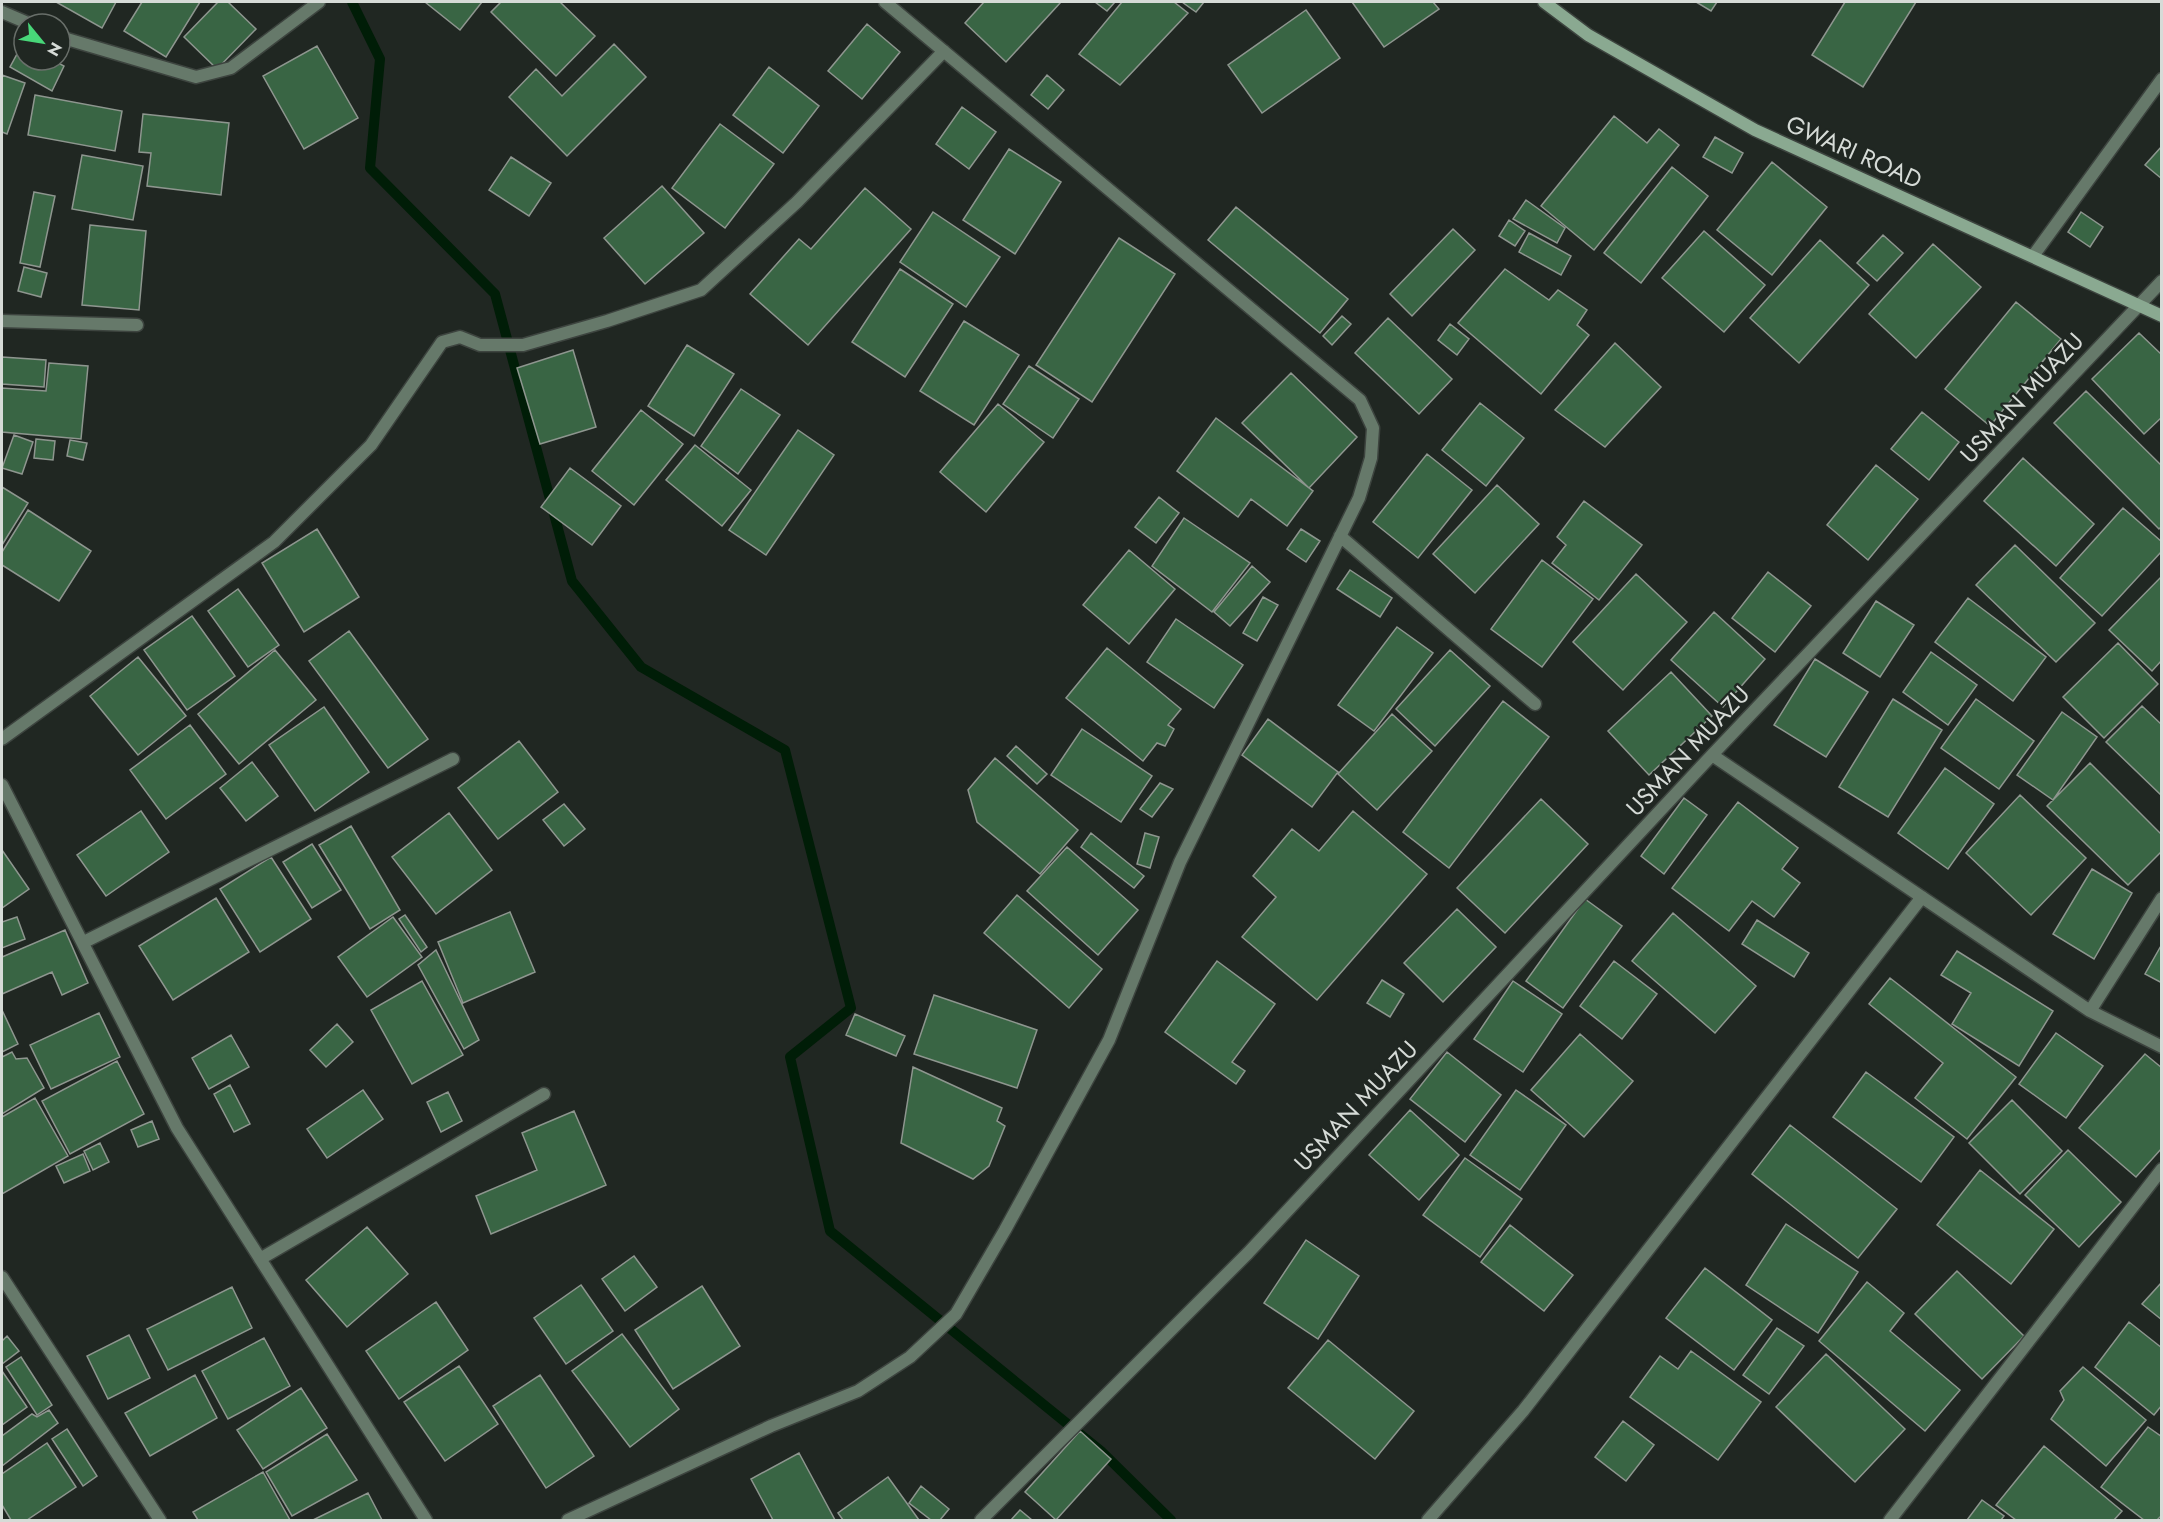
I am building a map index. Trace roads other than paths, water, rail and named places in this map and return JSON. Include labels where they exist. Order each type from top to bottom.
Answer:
[{"type":"street","points":[[72,41],[196,77],[231,68],[319,2]]},
{"type":"street","points":[[568,1521],[771,1426],[858,1391],[910,1356],[956,1314],[1005,1230],[1109,1040],[1180,862],[1359,498],[1371,458],[1373,428],[1360,400],[885,2]]},
{"type":"street","name":"GWARI ROAD","points":[[1544,2],[1588,35],[1755,130],[2162,316]]},
{"type":"street","points":[[2,739],[274,542],[371,445],[442,342],[460,337],[480,345],[523,345],[607,321],[701,290],[797,202],[944,51]]},
{"type":"street","points":[[2033,256],[2162,79]]},
{"type":"street","name":"USMAN MUAZU","points":[[981,1521],[1248,1253],[1712,755],[2162,281]]},
{"type":"street","points":[[2,321],[137,325]]},
{"type":"street","points":[[1340,536],[1535,704]]},
{"type":"street","points":[[1712,755],[2090,1011],[2162,1047]]},
{"type":"street","points":[[84,942],[453,759]]},
{"type":"street","points":[[2,785],[177,1128],[426,1521]]},
{"type":"street","points":[[1428,1521],[1523,1412],[1922,897]]},
{"type":"street","points":[[2090,1011],[2162,897]]},
{"type":"street","points":[[260,1259],[544,1094]]},
{"type":"street","points":[[1890,1521],[2162,1168]]},
{"type":"street","points":[[2,1277],[160,1521]]},
{"type":"waterway","points":[[352,2],[380,59],[370,168],[495,294],[572,581],[641,667],[785,750],[851,1008],[790,1057],[830,1231],[1102,1452],[1171,1520]]}]
